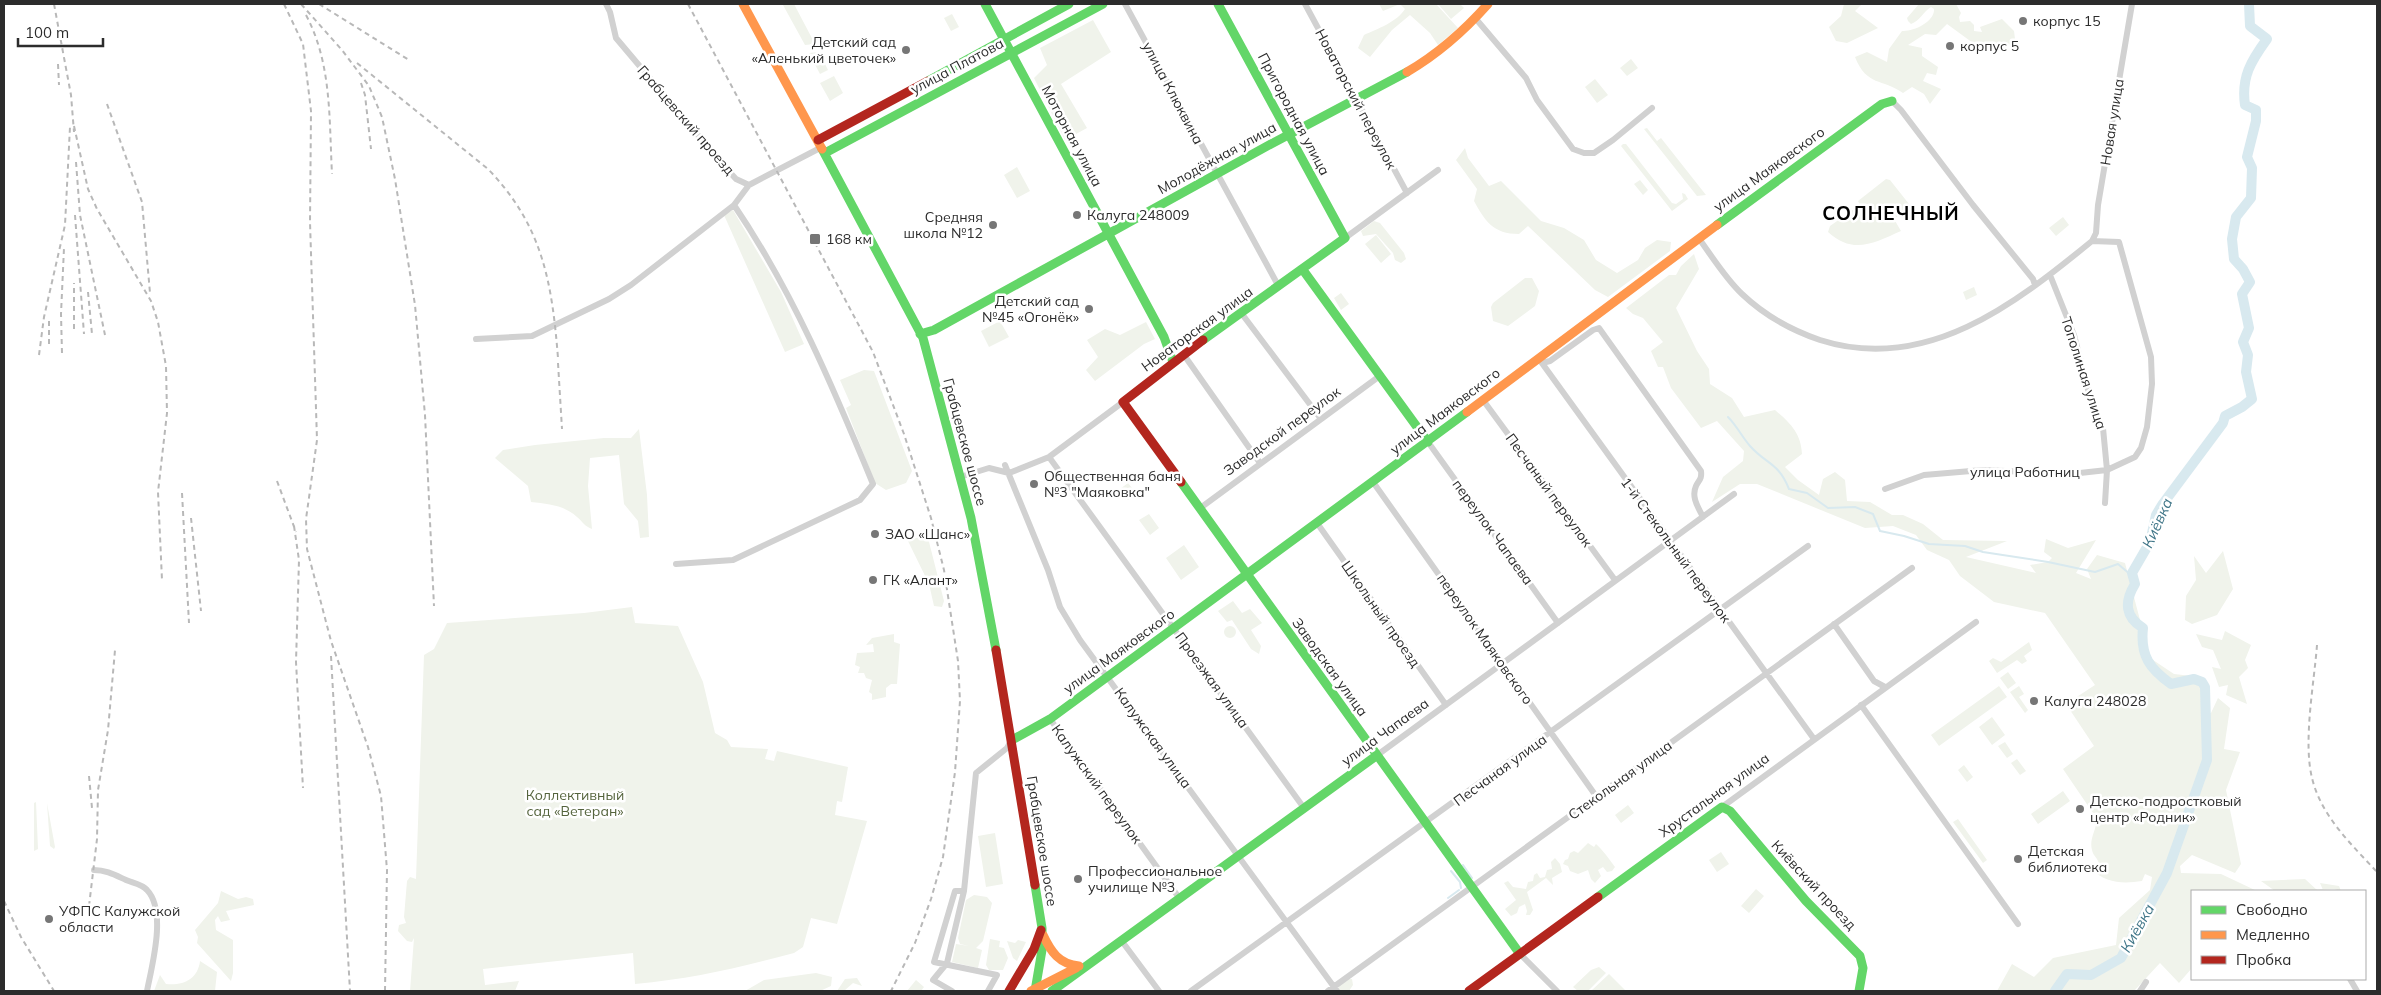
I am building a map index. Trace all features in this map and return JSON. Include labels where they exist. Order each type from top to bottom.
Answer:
[{"type":"main road","name":"Грабцевское шоссе","points":[[743,4],[822,147],[920,334],[960,477],[984,578],[1042,931],[1034,949],[1009,991]]},
{"type":"main road","name":"Моторная улица","points":[[985,4],[1164,337],[1173,362]]},
{"type":"main road","name":"улица Платова","points":[[822,147],[1004,40],[1070,4]]},
{"type":"main road","name":"улица Платова","points":[[822,147],[1011,53],[1103,4]]},
{"type":"main road","name":"Пригородная улица","points":[[1218,4],[1345,238]]},
{"type":"main road","name":"Молодёжная улица","points":[[920,334],[934,330],[1290,134],[1415,69],[1462,32],[1488,4]]},
{"type":"main road","name":"улица Маяковского","points":[[1012,740],[1050,719],[1483,400],[1541,361],[1790,170],[1882,104],[1892,101]]},
{"type":"main road","name":"Новаторская улица","points":[[1123,402],[1173,362],[1345,238]]},
{"type":"main road","points":[[1303,270],[1428,442]]},
{"type":"main road","name":"Заводская улица","points":[[1123,402],[1520,954]]},
{"type":"main road","name":"улица Чапаева","points":[[1052,991],[1376,756]]},
{"type":"main road","name":"Хрустальная улица","points":[[1469,991],[1722,807]]},
{"type":"main road","name":"Киёвский проезд","points":[[1722,807],[1730,811],[1822,918],[1860,956],[1863,968],[1859,991]]},
{"type":"main road","points":[[1042,931],[1059,961],[1072,966],[1079,966]]},
{"type":"main road","points":[[1034,991],[1042,931]]},
{"type":"main road","points":[[1034,991],[1102,953]]},
{"type":"street","name":"Грабцевский проезд","points":[[606,4],[610,12],[616,38],[736,179],[748,185],[822,147]]},
{"type":"street","name":"улица Клюквина","points":[[1125,4],[1279,287]]},
{"type":"street","name":"Новаторский переулок","points":[[1305,4],[1407,193]]},
{"type":"street","name":"Новая улица","points":[[2092,240],[2096,233],[2098,205],[2132,4]]},
{"type":"street","points":[[1476,19],[1516,69],[1526,78],[1536,100],[1572,149],[1584,153],[1594,152],[1613,140],[1652,108]]},
{"type":"street","points":[[1892,101],[1901,110],[1972,205],[2033,279],[2035,285]]},
{"type":"street","name":"Новаторская улица","points":[[1345,238],[1438,170]]},
{"type":"street","points":[[476,339],[532,336],[622,292],[734,205],[748,185]]},
{"type":"street","points":[[676,564],[733,560],[860,500],[872,484],[840,404],[786,290],[734,205]]},
{"type":"street","points":[[1700,240],[1740,293],[1764,313],[1802,334],[1843,347],[1905,348],[1960,331],[1984,319],[2050,275],[2092,240]]},
{"type":"street","name":"улица Работниц","points":[[1885,490],[1924,475],[1983,470],[2071,474],[2107,470],[2135,457],[2141,448],[2147,427],[2152,384],[2151,357],[2119,242],[2092,240]]},
{"type":"street","name":"Тополиная улица","points":[[2050,275],[2074,335],[2092,405],[2103,428],[2107,470],[2106,503]]},
{"type":"street","points":[[1242,314],[1321,420]]},
{"type":"street","points":[[1541,361],[1550,361],[1592,330],[1599,328],[1702,471],[1702,478],[1696,486],[1694,496],[1703,517]]},
{"type":"street","points":[[1184,355],[1260,463]]},
{"type":"street","name":"1-й Стекольный переулок","points":[[1541,361],[1669,541],[1814,739]]},
{"type":"street","name":"Заводской переулок","points":[[1199,509],[1381,375]]},
{"type":"street","name":"Песчаный переулок","points":[[1483,400],[1615,580]]},
{"type":"street","name":"Новаторская улица","points":[[1009,473],[1049,457],[1123,402]]},
{"type":"street","name":"переулок Чапаева","points":[[1428,442],[1558,622]]},
{"type":"street","name":"Проезжая улица","points":[[1049,457],[1304,808]]},
{"type":"street","name":"Калужская улица","points":[[1005,465],[1048,570],[1060,607],[1080,640],[1287,923],[1333,990]]},
{"type":"street","points":[[960,477],[989,468],[1009,473]]},
{"type":"street","name":"переулок Маяковского","points":[[1372,482],[1596,796]]},
{"type":"street","name":"улица Чапаева","points":[[1376,756],[1734,494]]},
{"type":"street","name":"Школьный проезд","points":[[1317,523],[1446,705]]},
{"type":"street","name":"Песчаная улица","points":[[1191,991],[1808,546]]},
{"type":"street","name":"Стекольная улица","points":[[1333,990],[1596,796],[1912,568]]},
{"type":"street","name":"Хрустальная улица","points":[[1722,807],[1976,622]]},
{"type":"street","points":[[1834,624],[1874,681],[1885,688]]},
{"type":"street","points":[[1862,705],[2018,924]]},
{"type":"street","name":"Калужский переулок","points":[[1050,719],[1180,899]]},
{"type":"street","points":[[952,991],[933,980],[947,963],[964,891],[976,773],[1007,748],[1012,740]]},
{"type":"street","points":[[94,870],[105,870],[146,888],[152,896],[157,916],[154,956],[147,991]]},
{"type":"street","points":[[964,891],[955,891],[934,962],[947,963],[997,975],[988,991]]},
{"type":"street","points":[[1122,940],[1159,991]]},
{"type":"street","name":"Заводская улица","points":[[1520,954],[1557,991]]},
{"type":"street","points":[[2351,980],[2357,991]]},
{"type":"street","points":[[2140,991],[2146,982]]},
{"type":"green space","points":[[794,4],[815,44],[805,45],[783,5]]},
{"type":"green space","points":[[1379,4],[1400,4],[1383,11]]},
{"type":"green space","points":[[1400,4],[1436,4],[1458,28],[1438,45],[1430,33],[1410,15],[1392,30],[1370,57],[1358,48],[1364,35],[1397,18],[1405,9]]},
{"type":"green space","points":[[1438,4],[1460,4],[1464,8],[1451,19]]},
{"type":"green space","points":[[1844,4],[1862,4],[1855,11],[1878,28],[1847,43],[1836,41],[1829,27],[1841,16]]},
{"type":"green space","points":[[1919,4],[1956,4],[1961,13],[1959,17],[1960,22],[1970,21],[1974,25],[1974,31],[1982,32],[1980,27],[2002,19],[2014,31],[2015,39],[2011,44],[1998,48],[1994,44],[1986,44],[1975,49],[1973,43],[1947,24],[1936,35],[1925,34],[1908,45],[1922,48],[1922,56],[1938,67],[1936,75],[1927,73],[1923,81],[1941,89],[1930,104],[1924,94],[1912,87],[1903,93],[1870,78],[1860,67],[1855,57],[1867,52],[1887,62],[1889,49],[1902,31],[1917,28],[1931,18],[1934,9],[1931,7],[1914,23],[1911,24],[1908,21],[1907,18]]},
{"type":"green space","points":[[952,14],[959,27],[951,31],[944,18]]},
{"type":"green space","points":[[1093,20],[1111,52],[1061,84],[1087,128],[1065,140],[1034,78],[1047,65],[1040,48]]},
{"type":"green space","points":[[819,52],[828,70],[820,74],[809,53]]},
{"type":"green space","points":[[1631,59],[1638,68],[1627,76],[1620,68]]},
{"type":"green space","points":[[834,76],[843,93],[830,101],[820,83]]},
{"type":"green space","points":[[1595,79],[1608,95],[1597,103],[1585,87]]},
{"type":"green space","points":[[1647,128],[1657,141],[1661,138],[1706,195],[1697,196],[1644,129]]},
{"type":"green space","points":[[1626,144],[1672,203],[1676,204],[1683,199],[1682,193],[1688,199],[1672,211],[1621,146]]},
{"type":"green space","points":[[1465,148],[1468,158],[1489,186],[1501,181],[1541,221],[1564,228],[1584,240],[1596,260],[1617,273],[1638,260],[1645,248],[1657,240],[1671,242],[1670,251],[1608,297],[1595,290],[1528,226],[1519,234],[1503,232],[1496,229],[1486,220],[1474,201],[1477,189],[1456,160]]},
{"type":"green space","points":[[1017,167],[1030,191],[1017,198],[1004,175]]},
{"type":"green space","points":[[1886,179],[1890,180],[1909,204],[1909,207],[1894,219],[1901,231],[1864,245],[1846,243],[1828,232],[1830,226],[1860,205],[1858,201]]},
{"type":"green space","points":[[1640,180],[1648,190],[1643,195],[1634,184]]},
{"type":"green space","points":[[733,210],[781,292],[804,344],[785,352],[724,215]]},
{"type":"green space","points":[[2063,217],[2069,225],[2056,236],[2049,228]]},
{"type":"green space","points":[[1374,221],[1380,223],[1404,253],[1406,259],[1401,263],[1395,260],[1393,253],[1376,234],[1363,236],[1361,231]]},
{"type":"green space","points":[[1376,235],[1391,254],[1381,263],[1365,244]]},
{"type":"green space","points":[[1694,254],[1699,269],[1676,308],[1697,351],[1709,369],[1710,384],[1732,398],[1744,417],[1775,410],[1790,424],[1797,434],[1802,454],[1785,467],[1798,480],[1819,495],[1823,479],[1835,472],[1845,480],[1847,501],[1870,502],[1892,515],[1903,515],[1923,524],[1943,540],[2007,541],[1966,557],[2036,573],[2030,565],[2048,562],[2052,558],[2044,552],[2046,539],[2068,548],[2096,540],[2076,573],[2091,579],[2087,569],[2097,555],[2125,563],[2150,658],[2174,674],[2201,677],[2206,713],[2211,713],[2218,698],[2230,708],[2224,749],[2240,752],[2226,790],[2241,864],[2235,873],[2192,855],[2180,866],[2181,873],[2221,874],[2255,890],[2191,890],[2191,969],[2179,983],[2160,963],[2134,991],[1997,991],[2012,964],[2034,977],[2053,958],[2116,945],[2119,918],[2150,890],[2152,877],[2145,874],[2142,881],[2121,882],[2108,880],[2091,869],[2092,864],[2099,864],[2091,846],[2097,819],[2063,769],[2094,746],[2066,704],[2095,685],[2045,613],[1994,602],[1960,576],[1949,560],[1927,550],[1916,535],[1893,526],[1865,528],[1757,484],[1740,484],[1712,502],[1723,477],[1743,461],[1744,451],[1717,421],[1701,428],[1671,388],[1663,367],[1658,367],[1651,351],[1663,342],[1643,318],[1633,314],[1626,308],[1669,275],[1676,275],[1681,266]]},
{"type":"green space","points":[[1525,278],[1532,278],[1539,291],[1535,306],[1508,326],[1493,321],[1491,307],[1493,303]]},
{"type":"green space","points":[[1974,287],[1977,295],[1966,300],[1963,292]]},
{"type":"green space","points":[[1341,293],[1349,304],[1341,310],[1334,298]]},
{"type":"green space","points":[[1000,321],[1009,337],[989,347],[981,331]]},
{"type":"green space","points":[[1146,322],[1155,339],[1144,344],[1095,381],[1086,370],[1098,357],[1087,340],[1105,329],[1120,335]]},
{"type":"green space","points":[[864,370],[874,371],[912,471],[906,483],[886,490],[875,483],[846,408],[851,405],[840,380]]},
{"type":"green space","points":[[639,429],[647,495],[649,537],[640,538],[638,521],[624,504],[619,455],[590,458],[588,486],[592,529],[567,510],[556,506],[531,502],[528,486],[495,458],[503,450],[535,445],[604,438],[631,438]]},
{"type":"green space","points":[[1128,483],[1136,493],[1128,500],[1120,489]]},
{"type":"green space","points":[[1149,514],[1159,528],[1150,535],[1139,520]]},
{"type":"green space","points":[[927,534],[944,601],[942,607],[934,606],[929,584],[908,541]]},
{"type":"green space","points":[[1184,545],[1199,567],[1181,580],[1166,558]]},
{"type":"green space","points":[[2223,551],[2233,589],[2217,615],[2192,624],[2185,620],[2186,596],[2196,580],[2194,556],[2206,573]]},
{"type":"green space","points":[[1233,601],[1242,613],[1250,609],[1262,623],[1251,630],[1261,646],[1259,654],[1251,649],[1232,620],[1227,622],[1218,611]]},
{"type":"green space","name":"Коллективный сад «Ветеран»","points":[[632,607],[635,623],[678,626],[703,682],[715,733],[727,740],[731,747],[768,749],[765,759],[774,761],[777,751],[848,767],[842,802],[837,801],[835,815],[867,821],[837,924],[811,918],[803,947],[794,953],[696,976],[635,984],[633,953],[483,969],[485,985],[519,981],[515,991],[410,991],[414,938],[412,942],[407,941],[398,931],[399,925],[406,923],[404,917],[407,881],[410,877],[416,879],[424,655],[434,649],[447,623],[584,613]]},
{"type":"green space","points":[[1230,626],[1236,632],[1230,638],[1224,632]]},
{"type":"green space","points":[[2225,631],[2251,645],[2245,660],[2248,668],[2239,677],[2247,704],[2226,695],[2228,685],[2219,687],[2212,667],[2221,669],[2213,650],[2202,647],[2196,634],[2222,640]]},
{"type":"green space","points":[[894,634],[894,642],[900,644],[897,684],[891,684],[886,688],[886,697],[872,700],[872,694],[869,692],[872,680],[866,678],[864,673],[858,673],[860,667],[855,665],[857,653],[874,652],[873,644],[866,645],[872,638]]},
{"type":"green space","points":[[2029,642],[2032,650],[2024,656],[2027,661],[2022,664],[2017,660],[1997,673],[1989,661],[1993,658],[2001,662]]},
{"type":"green space","points":[[2008,672],[2016,683],[2008,689],[2000,678]]},
{"type":"green space","points":[[1999,686],[2007,697],[1939,746],[1931,735]]},
{"type":"green space","points":[[2019,686],[2024,694],[2019,697],[2028,710],[2025,713],[2010,692]]},
{"type":"green space","points":[[1992,717],[2005,735],[1992,745],[1979,727]]},
{"type":"green space","points":[[2005,742],[2013,754],[2007,758],[1998,746]]},
{"type":"green space","points":[[2017,759],[2026,771],[2020,775],[2011,763]]},
{"type":"green space","points":[[1964,765],[1973,777],[1967,782],[1958,770]]},
{"type":"green space","points":[[2063,791],[2070,801],[2038,824],[2031,814]]},
{"type":"green space","points":[[36,802],[38,849],[34,851],[34,803]]},
{"type":"green space","points":[[47,803],[55,847],[54,849],[50,846]]},
{"type":"green space","points":[[1628,805],[1634,813],[1621,823],[1615,815]]},
{"type":"green space","points":[[1958,819],[1987,860],[1983,863],[1953,822]]},
{"type":"green space","points":[[995,833],[1003,884],[986,887],[978,836]]},
{"type":"green space","points":[[1588,843],[1594,847],[1596,844],[1615,867],[1612,871],[1607,872],[1603,867],[1598,870],[1601,876],[1595,883],[1591,879],[1588,870],[1578,874],[1570,871],[1568,866],[1563,864],[1568,859],[1570,853],[1574,851],[1578,853]]},
{"type":"green space","points":[[1721,852],[1729,864],[1717,872],[1709,860]]},
{"type":"green space","points":[[1555,858],[1560,864],[1562,872],[1552,878],[1553,885],[1546,878],[1527,892],[1533,910],[1530,915],[1526,915],[1525,904],[1519,907],[1517,913],[1511,916],[1505,909],[1516,900],[1504,883],[1508,881],[1513,887],[1526,889],[1528,882],[1533,881],[1534,875],[1537,873],[1540,878],[1545,877],[1547,870],[1552,869],[1551,862]]},
{"type":"green space","points":[[2305,879],[2317,890],[2274,890],[2261,881]]},
{"type":"green space","points":[[2320,883],[2339,886],[2341,890],[2323,889]]},
{"type":"green space","points":[[1756,889],[1764,896],[1749,913],[1741,906]]},
{"type":"green space","points":[[221,891],[238,899],[246,897],[253,899],[254,905],[226,911],[230,920],[221,922],[218,916],[215,920],[216,930],[233,940],[233,973],[231,981],[197,943],[198,937],[195,930],[218,903]]},
{"type":"green space","points":[[974,895],[987,897],[992,903],[983,941],[976,948],[982,950],[978,968],[952,962],[956,944],[969,946],[960,944],[958,938],[966,900]]},
{"type":"green space","points":[[990,939],[1000,941],[999,947],[1004,948],[1008,958],[1003,970],[989,970],[986,965]]},
{"type":"green space","points":[[1018,940],[1026,942],[1017,961],[1013,958],[1007,941],[1015,943]]},
{"type":"green space","points":[[200,961],[217,972],[215,991],[154,991],[160,975],[166,984],[184,982],[193,977]]},
{"type":"green space","points":[[1599,967],[1606,973],[1588,991],[1578,991],[1573,987],[1591,970]]},
{"type":"green space","points":[[816,973],[832,977],[831,986],[820,991],[745,991],[764,980]]},
{"type":"green space","points":[[1609,974],[1626,991],[1591,991]]},
{"type":"green space","points":[[857,978],[862,986],[853,983],[844,991],[837,991],[845,979]]},
{"type":"green space","points":[[1348,979],[1352,979],[1353,985],[1349,991],[1339,991],[1338,986]]},
{"type":"green space","points":[[916,980],[924,987],[921,991],[907,991]]},
{"type":"waterway","name":"Киёвка","points":[[2055,991],[2067,974],[2091,975],[2121,958],[2167,873],[2207,760],[2205,687],[2202,682],[2194,679],[2171,684],[2157,673],[2145,654],[2142,638],[2143,628],[2133,619],[2128,609],[2128,603],[2135,584],[2132,573],[2150,542],[2156,515],[2162,505],[2223,423],[2225,416],[2252,399],[2246,372],[2248,355],[2243,342],[2249,328],[2242,294],[2250,282],[2243,269],[2234,259],[2232,239],[2236,217],[2251,198],[2252,168],[2247,157],[2256,121],[2256,110],[2245,105],[2244,86],[2248,70],[2267,39],[2250,26],[2249,4]]},
{"type":"waterway","points":[[1728,417],[1750,446],[1781,474],[1789,489],[1807,493],[1828,508],[1855,507],[1873,514],[1880,531],[1929,544],[1965,546],[1983,552],[2048,562],[2095,572],[2118,564],[2132,576]]},
{"type":"waterway","points":[[1463,865],[1472,878]]},
{"type":"waterway","points":[[1451,871],[1460,882],[1461,888]]},
{"type":"waterway","points":[[1448,898],[1459,890]]},
{"type":"railway","points":[[54,4],[71,95],[74,132]]},
{"type":"railway","points":[[284,4],[303,44],[311,111],[310,222],[317,440],[306,519],[307,549],[331,641],[368,747],[381,796],[387,870],[385,991]]},
{"type":"railway","points":[[301,4],[342,50],[369,86],[382,117],[395,179],[415,305],[425,415],[434,606]]},
{"type":"railway","points":[[319,4],[409,60]]},
{"type":"railway","points":[[688,4],[873,352],[904,434],[931,518],[944,570],[958,661],[960,701],[955,772],[943,857],[931,899],[915,943],[891,991]]},
{"type":"railway","points":[[306,15],[321,53],[325,72],[328,92],[332,174]]},
{"type":"railway","points":[[357,63],[488,169],[507,190],[533,234],[548,280],[558,358]]},
{"type":"railway","points":[[58,64],[59,85]]},
{"type":"railway","points":[[361,83],[365,95],[371,149]]},
{"type":"railway","points":[[107,104],[142,202],[150,293]]},
{"type":"railway","points":[[74,126],[88,189],[97,209],[151,301],[158,322],[166,366],[167,413],[158,492],[162,580]]},
{"type":"railway","points":[[39,355],[44,317],[65,225],[70,127]]},
{"type":"railway","points":[[76,162],[80,215],[105,335]]},
{"type":"railway","points":[[75,215],[84,334]]},
{"type":"railway","points":[[62,353],[61,314],[64,248]]},
{"type":"railway","points":[[74,283],[74,329]]},
{"type":"railway","points":[[88,292],[92,334]]},
{"type":"railway","points":[[49,321],[49,344]]},
{"type":"railway","points":[[558,363],[562,429]]},
{"type":"railway","points":[[277,481],[296,532]]},
{"type":"railway","points":[[182,493],[189,623]]},
{"type":"railway","points":[[191,518],[201,611]]},
{"type":"railway","points":[[294,526],[299,560],[296,662],[303,788]]},
{"type":"railway","points":[[2317,645],[2309,730],[2312,778],[2322,805],[2338,829],[2377,872]]},
{"type":"railway","points":[[89,906],[97,839],[98,790],[108,730],[115,650]]},
{"type":"railway","points":[[331,656],[350,991]]},
{"type":"railway","points":[[89,776],[92,808]]},
{"type":"railway","points":[[4,901],[21,937],[54,991]]},
{"type":"traffic: fast","points":[[985,4],[1164,337],[1173,362]]},
{"type":"traffic: fast","points":[[928,81],[1069,4]]},
{"type":"traffic: fast","points":[[825,153],[1103,4]]},
{"type":"traffic: fast","points":[[1203,340],[1345,238],[1218,4]]},
{"type":"traffic: fast","points":[[920,334],[934,330],[1271,144],[1407,72]]},
{"type":"traffic: fast","points":[[1717,225],[1882,104],[1892,101]]},
{"type":"traffic: fast","points":[[822,149],[923,338],[971,518],[996,650]]},
{"type":"traffic: fast","points":[[1303,270],[1428,442]]},
{"type":"traffic: fast","points":[[1012,740],[1050,719],[1467,412]]},
{"type":"traffic: fast","points":[[1181,482],[1520,954]]},
{"type":"traffic: fast","points":[[1052,991],[1376,756]]},
{"type":"traffic: fast","points":[[1598,897],[1722,807],[1730,811],[1806,901],[1860,956],[1863,968],[1859,991]]},
{"type":"traffic: fast","points":[[1035,885],[1042,928],[1042,950],[1035,991]]},
{"type":"traffic: slow","points":[[743,4],[822,149]]},
{"type":"traffic: slow","points":[[1407,72],[1429,58],[1450,41],[1488,4]]},
{"type":"traffic: slow","points":[[1467,412],[1717,225]]},
{"type":"traffic: slow","points":[[1043,935],[1056,956],[1066,963],[1079,966]]},
{"type":"traffic: slow","points":[[1031,991],[1076,968]]},
{"type":"traffic: jam","points":[[818,140],[928,81]]},
{"type":"traffic: jam","points":[[1181,482],[1123,402],[1203,340]]},
{"type":"traffic: jam","points":[[996,650],[1035,885]]},
{"type":"traffic: jam","points":[[1469,991],[1598,897]]},
{"type":"traffic: jam","points":[[1009,991],[1034,949],[1041,930]]},
{"type":"place","name":"корпус 15","points":[[2023,21]]},
{"type":"place","name":"корпус 5","points":[[1950,46]]},
{"type":"place","name":"Детский сад «Аленький цветочек»","points":[[906,50]]},
{"type":"place","name":"Калуга 248009","points":[[1077,215]]},
{"type":"place","name":"Средняя школа №12","points":[[993,225]]},
{"type":"place","name":"168 км","points":[[815,239]]},
{"type":"place","name":"Детский сад №45 «Огонёк»","points":[[1089,309]]},
{"type":"place","name":"Общественная баня №3 \"Маяковка\"","points":[[1034,484]]},
{"type":"place","name":"ЗАО «Шанс»","points":[[875,534]]},
{"type":"place","name":"ГК «Алант»","points":[[873,580]]},
{"type":"place","name":"Калуга 248028","points":[[2034,701]]},
{"type":"place","name":"Детско-подростковый центр «Родник»","points":[[2080,809]]},
{"type":"place","name":"Детская библиотека","points":[[2018,859]]},
{"type":"place","name":"Профессиональное училище №3","points":[[1078,879]]},
{"type":"place","name":"УФПС Калужской области","points":[[49,919]]},
{"type":"district","name":"СОЛНЕЧНЫЙ","points":[[1891,213]]}]
